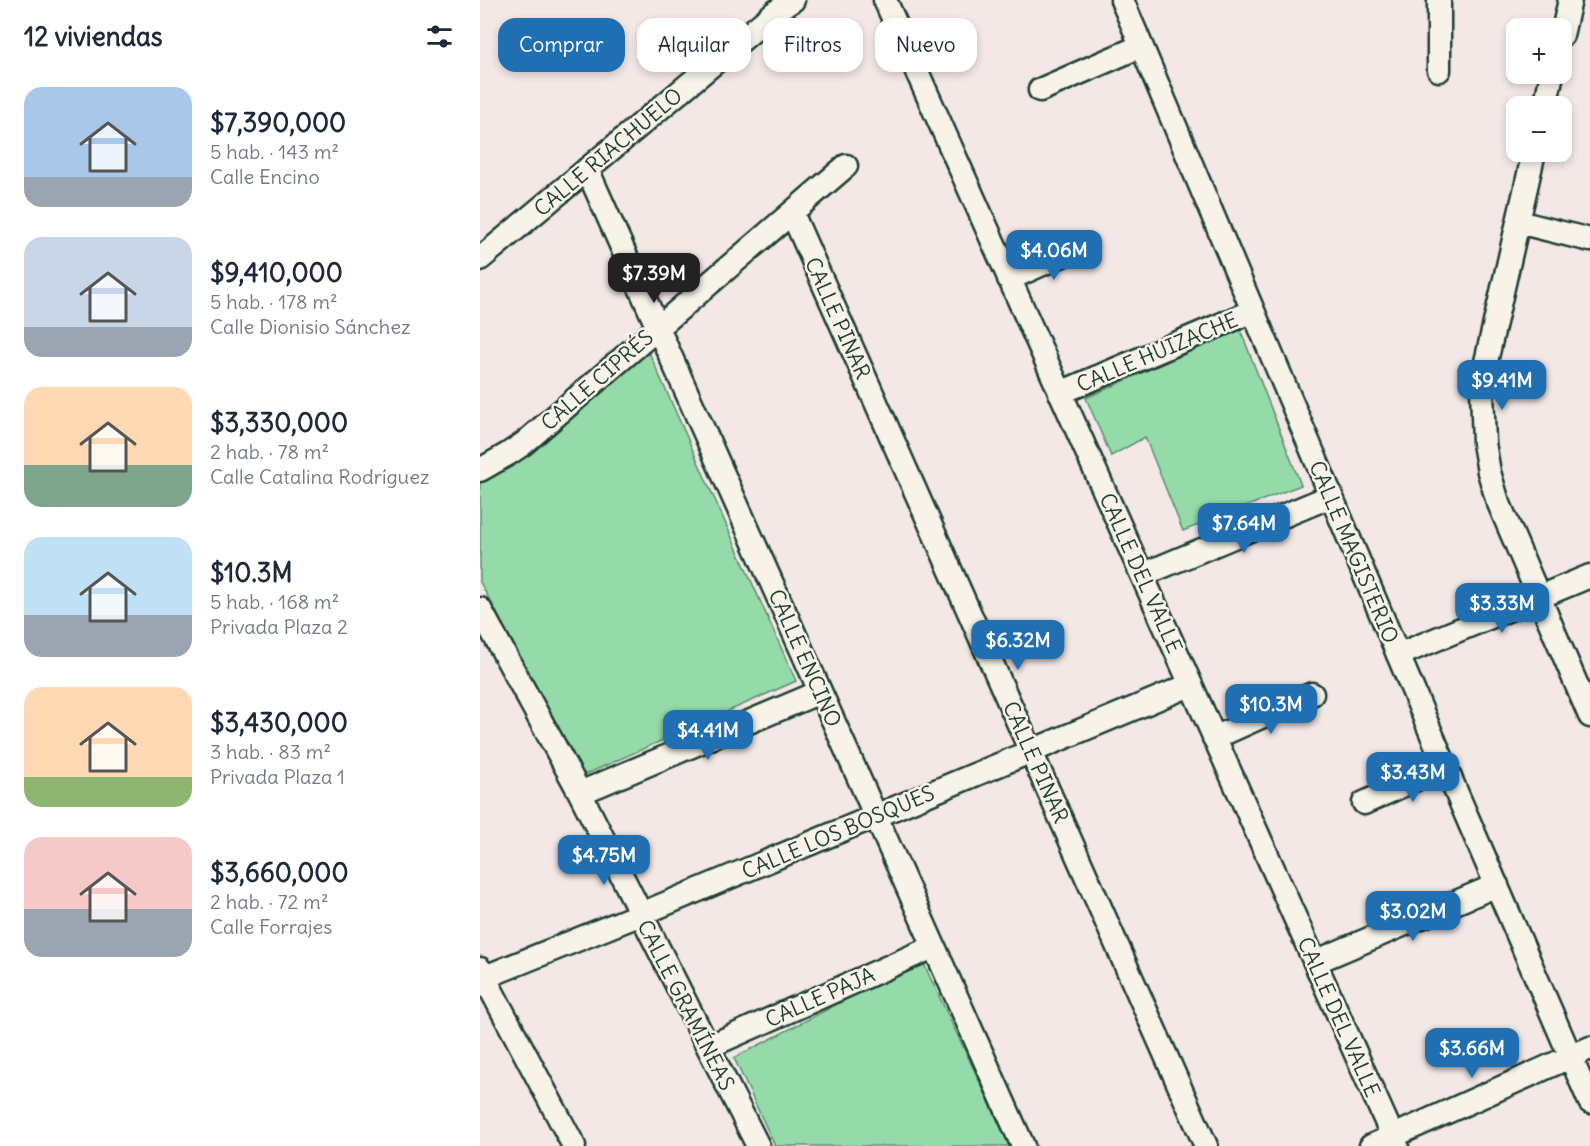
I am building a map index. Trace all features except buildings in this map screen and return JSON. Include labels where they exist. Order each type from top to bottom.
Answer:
[{"type":"street","name":"CALLE RIACHUELO","points":[[480,259],[774,13],[793,0]]},
{"type":"street","name":"CALLE DEL VALLE","points":[[885,0],[1395,1141]]},
{"type":"street","name":"CALLE MAGISTERIO","points":[[1122,0],[1445,766],[1497,885],[1580,1052],[1590,1102]]},
{"type":"street","points":[[1439,0],[1439,70]]},
{"type":"street","points":[[1566,18],[1570,0]]},
{"type":"street","points":[[1040,90],[1141,45]]},
{"type":"street","points":[[1532,162],[1486,362],[1482,417],[1489,472],[1497,500],[1590,716]]},
{"type":"street","name":"CALLE CIPRÉS","points":[[480,470],[523,444],[846,166]]},
{"type":"street","name":"CALLE ENCINO","points":[[587,169],[1023,1146]]},
{"type":"street","name":"CALLE PINAR","points":[[792,213],[1206,1146]]},
{"type":"street","points":[[1518,222],[1590,240]]},
{"type":"street","points":[[1009,279],[1083,246]]},
{"type":"street","name":"CALLE HUIZACHE","points":[[1060,393],[1253,311]]},
{"type":"street","points":[[1142,575],[1331,496]]},
{"type":"street","points":[[1398,655],[1590,576]]},
{"type":"street","name":"CALLE GRAMÍNEAS","points":[[480,609],[580,794],[758,1146]]},
{"type":"street","name":"CALLE LOS BOSQUES","points":[[481,975],[641,914],[1190,685]]},
{"type":"street","points":[[580,794],[820,692]]},
{"type":"street","points":[[1214,738],[1312,694]]},
{"type":"street","points":[[1364,803],[1445,766]]},
{"type":"street","points":[[1315,962],[1497,885]]},
{"type":"street","name":"CALLE PAJA","points":[[708,1047],[933,947]]},
{"type":"street","points":[[481,975],[574,1146]]},
{"type":"street","points":[[1371,1146],[1395,1141],[1580,1052]]},
{"type":"green space","points":[[1240,329],[1301,485],[1183,531],[1145,437],[1111,456],[1086,398]]},
{"type":"green space","points":[[648,350],[796,681],[584,775],[480,582],[480,480],[515,463]]},
{"type":"green space","points":[[922,960],[1010,1146],[775,1146],[734,1058]]}]
